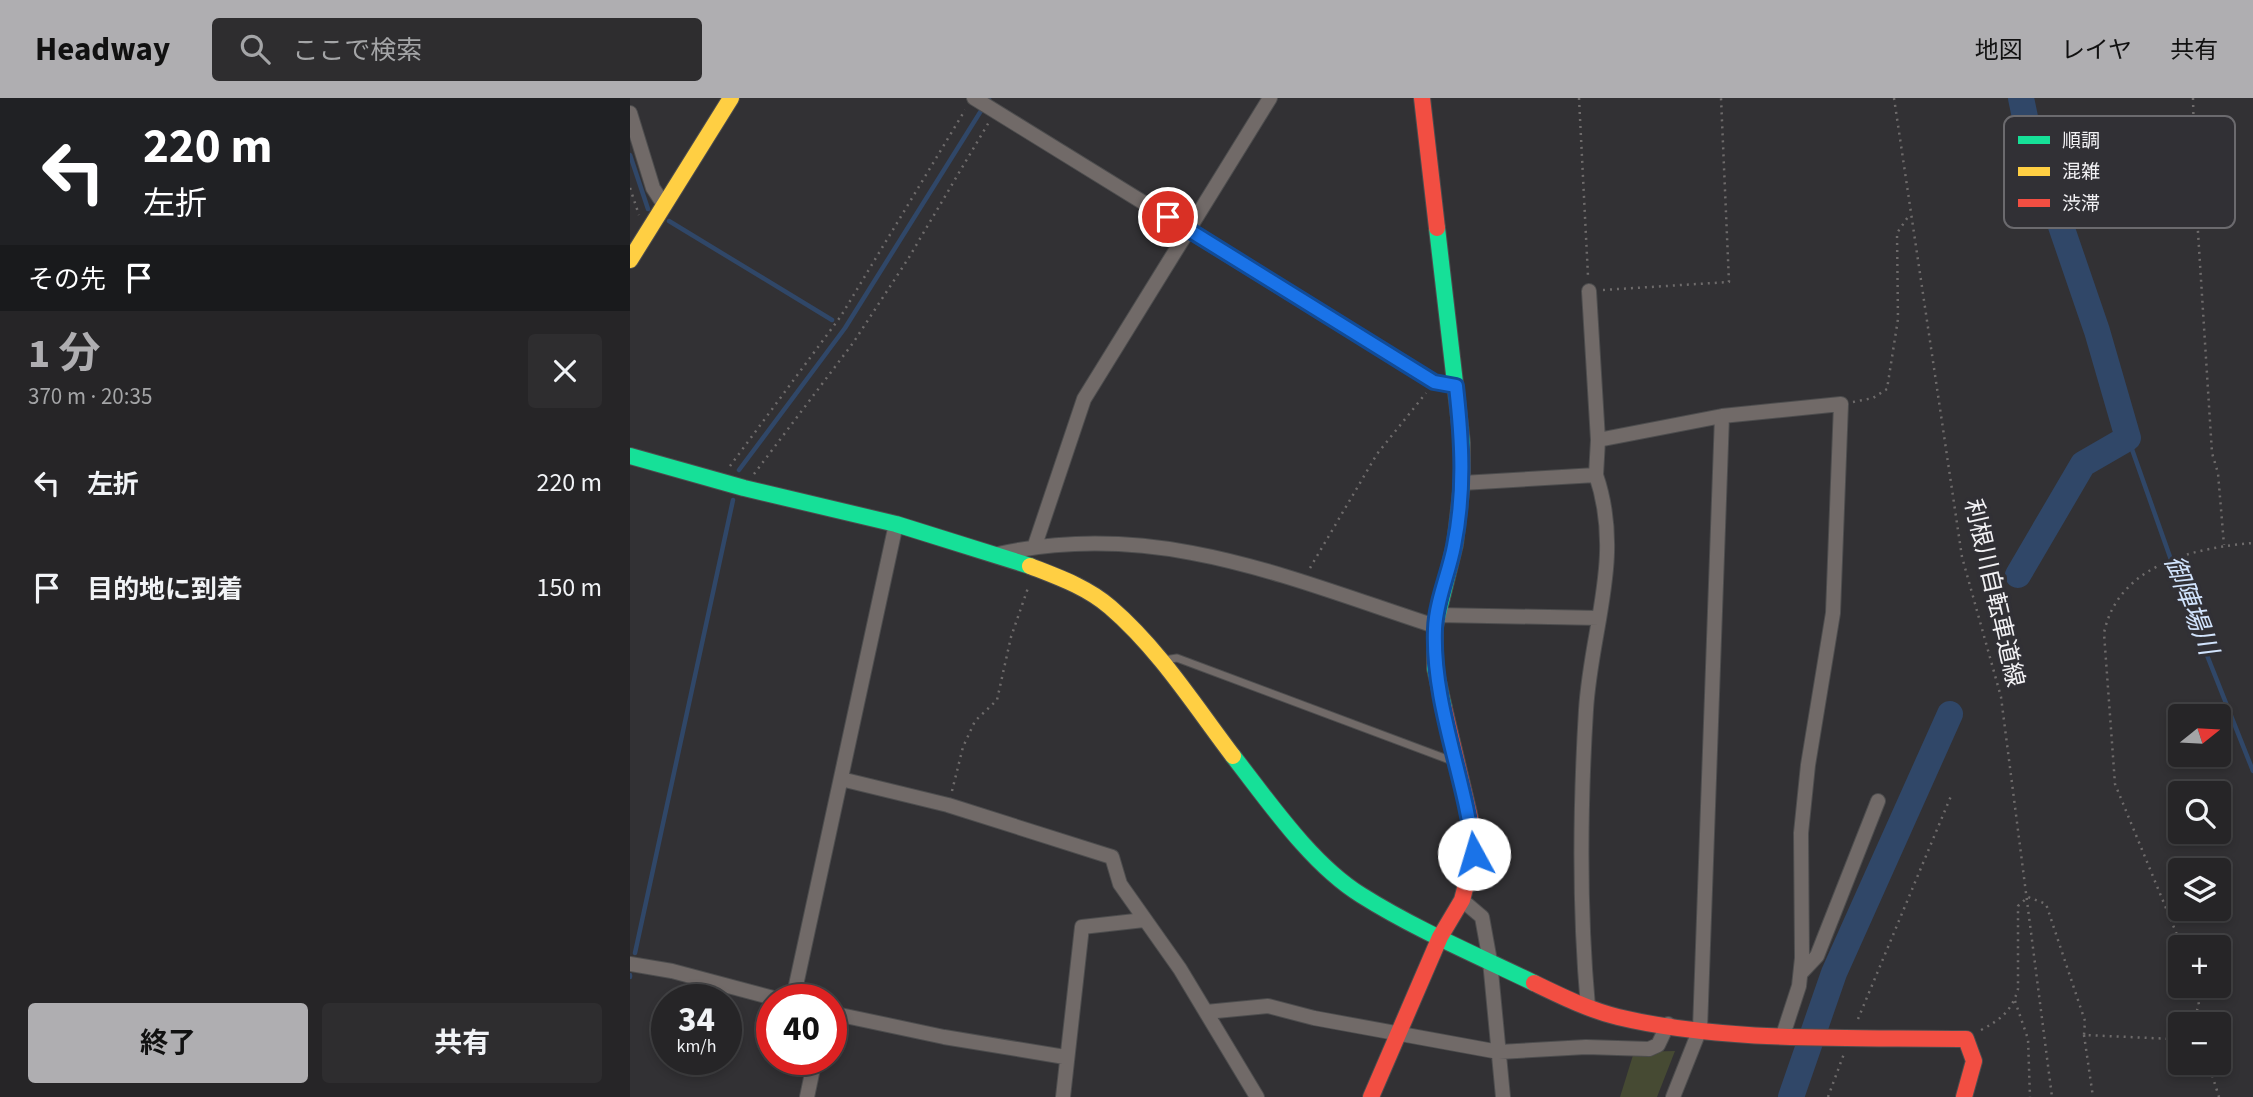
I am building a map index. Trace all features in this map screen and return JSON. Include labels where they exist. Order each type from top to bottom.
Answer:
[{"type":"street","points":[[630,260],[731,98]]},
{"type":"street","points":[[1035,545],[1084,400],[1270,98]]},
{"type":"street","points":[[1371,1097],[1440,937],[1462,900],[1474,854],[1470,818],[1435,668],[1436,621],[1454,544],[1462,483],[1462,443],[1422,98]]},
{"type":"street","points":[[969,104],[996,110],[1434,382],[1456,386]]},
{"type":"street","points":[[630,113],[653,188],[664,205]]},
{"type":"street","points":[[1588,1007],[1582,892],[1586,708],[1605,597],[1608,521],[1596,475],[1598,440],[1589,291]]},
{"type":"street","points":[[1598,440],[1722,416],[1841,404],[1833,612],[1808,765],[1801,833],[1801,973],[1783,1035]]},
{"type":"street","points":[[1673,1097],[1700,1029],[1722,416]]},
{"type":"street","points":[[630,456],[744,488],[896,524],[1035,566],[1072,582],[1109,606],[1160,661],[1271,805],[1322,862],[1359,894],[1440,937],[1588,1007],[1618,1017],[1700,1029],[1783,1035],[1966,1039],[1974,1051],[1976,1067],[1964,1097]]},
{"type":"street","points":[[1462,483],[1596,475]]},
{"type":"street","points":[[796,984],[896,524]]},
{"type":"street","points":[[998,554],[1035,545],[1147,544],[1218,556],[1436,621],[1600,618]]},
{"type":"street","points":[[841,779],[948,805],[1112,857],[1121,884],[1180,969],[1257,1097]]},
{"type":"street","points":[[1801,973],[1817,956],[1878,801]]},
{"type":"street","points":[[1462,900],[1482,917],[1490,961],[1503,1097]]},
{"type":"street","points":[[1063,1097],[1065,1057],[1082,927],[1144,920]]},
{"type":"street","points":[[630,964],[672,971],[756,993]]},
{"type":"street","points":[[1206,1012],[1268,1006],[1499,1052],[1586,1047],[1648,1049],[1658,1045],[1668,1024]]},
{"type":"street","points":[[847,1016],[944,1037],[1065,1057]]},
{"type":"street","points":[[807,1097],[812,1075]]},
{"type":"lane","points":[[1160,661],[1177,658],[1456,762]]},
{"type":"path","points":[[1579,98],[1589,291],[1730,282],[1721,98]]},
{"type":"path","name":"利根川自転車道線","points":[[1894,98],[1962,557],[2001,697],[2052,1097]]},
{"type":"path","points":[[2193,98],[2193,116]]},
{"type":"path","points":[[720,480],[841,316],[969,104]]},
{"type":"path","points":[[744,488],[853,343],[908,259],[996,110]]},
{"type":"path","points":[[630,188],[641,219],[649,228]]},
{"type":"path","points":[[1841,404],[1873,398],[1887,389],[1898,318],[1897,233],[1910,214]]},
{"type":"path","points":[[2198,228],[2212,453],[2218,473],[2224,545]]},
{"type":"path","points":[[1301,582],[1377,454],[1434,382]]},
{"type":"path","points":[[2177,935],[2115,784],[2104,634],[2108,617],[2124,592],[2163,562],[2224,545],[2253,543]]},
{"type":"path","points":[[948,805],[963,747],[975,720],[997,700],[1011,637],[1035,566]]},
{"type":"path","points":[[1828,1097],[1843,1037],[1951,796]]},
{"type":"path","points":[[1966,1039],[2001,1019],[2015,1001],[2018,989],[2018,906],[2028,897],[2046,904],[2085,1021],[2084,1035],[2093,1097]]},
{"type":"path","points":[[2015,1001],[2028,1039],[2030,1097]]},
{"type":"path","points":[[2084,1035],[2168,1039]]},
{"type":"path","points":[[2212,1075],[2219,1097]]},
{"type":"green space","points":[[1675,1051],[1657,1097],[1620,1097],[1634,1052]]},
{"type":"waterway","points":[[739,470],[845,328],[989,98]]},
{"type":"waterway","points":[[2021,98],[2025,116]]},
{"type":"waterway","points":[[630,155],[648,209]]},
{"type":"waterway","points":[[669,221],[832,320]]},
{"type":"waterway","points":[[2018,575],[2083,464],[2128,438],[2097,331],[2062,228]]},
{"type":"waterway","name":"御陣場川","points":[[2128,438],[2187,605],[2253,771]]},
{"type":"waterway","points":[[635,953],[733,500]]},
{"type":"waterway","points":[[1791,1097],[1834,973],[1950,714]]},
{"type":"traffic: fast","points":[[1437,228],[1462,443],[1462,483],[1455,544],[1435,626],[1435,668],[1444,708]]},
{"type":"traffic: fast","points":[[630,456],[744,488],[896,524],[1030,566]]},
{"type":"traffic: fast","points":[[1233,756],[1308,850],[1343,882],[1403,919],[1534,983]]},
{"type":"traffic: slow","points":[[630,260],[731,98]]},
{"type":"traffic: slow","points":[[1030,566],[1092,594],[1128,623],[1176,678],[1233,756]]},
{"type":"traffic: jam","points":[[1422,98],[1437,228]]},
{"type":"traffic: jam","points":[[1371,1097],[1440,937],[1462,900],[1474,854],[1470,818],[1444,708]]},
{"type":"traffic: jam","points":[[1534,983],[1607,1014],[1702,1031],[1791,1037],[1966,1039],[1974,1061],[1964,1097]]},
{"type":"route","points":[[1168,217],[1434,382],[1456,386],[1462,443],[1462,483],[1454,544],[1435,626],[1435,668],[1470,818],[1474,854]]}]
